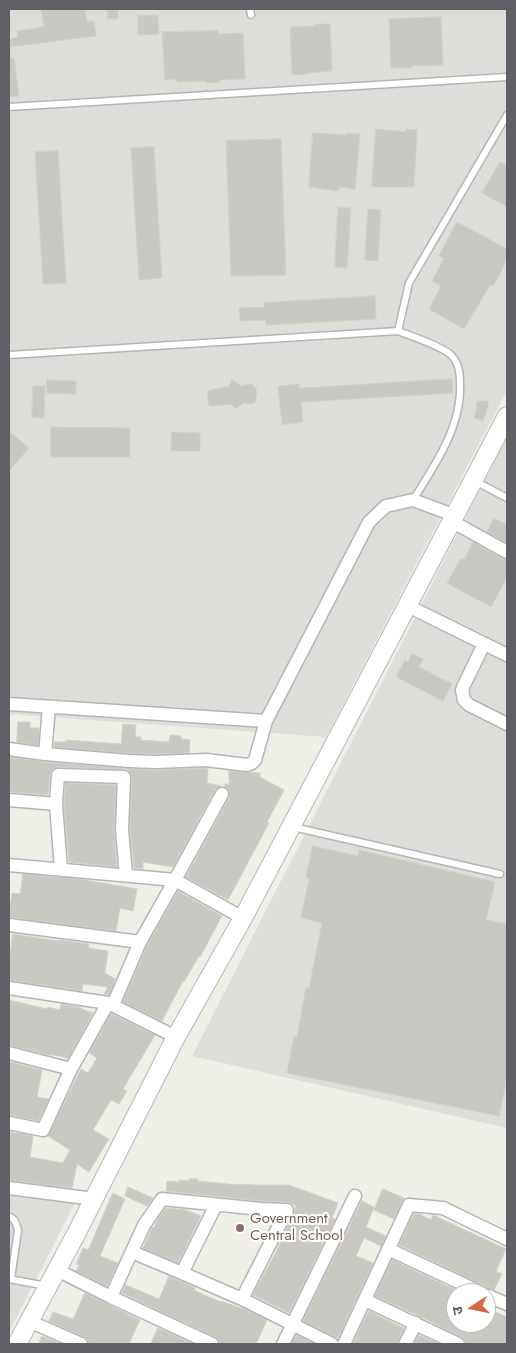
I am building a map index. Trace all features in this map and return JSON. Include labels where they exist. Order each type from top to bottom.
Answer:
[{"type":"street","points":[[17,1344],[94,1199],[176,1037],[243,918],[506,421]]},
{"type":"street","points":[[9,749],[45,754],[156,762],[206,760],[247,765],[255,760],[266,721],[369,522],[386,506],[413,500],[454,519],[507,552]]},
{"type":"street","points":[[408,606],[507,655]]},
{"type":"street","points":[[484,644],[462,690],[464,700],[507,724]]},
{"type":"street","points":[[9,704],[266,721]]},
{"type":"street","points":[[45,754],[49,707]]},
{"type":"street","points":[[61,869],[56,804],[58,774],[124,776],[122,830],[126,875]]},
{"type":"street","points":[[9,1123],[43,1130],[71,1069],[126,976],[140,942],[222,794]]},
{"type":"street","points":[[9,800],[56,804]]},
{"type":"street","points":[[9,865],[175,880],[243,918]]},
{"type":"street","points":[[9,925],[140,942]]},
{"type":"street","points":[[9,988],[110,1004],[176,1037]]},
{"type":"street","points":[[9,1053],[71,1069]]},
{"type":"street","points":[[9,1188],[94,1199]]},
{"type":"street","points":[[283,1344],[355,1196]]},
{"type":"street","points":[[111,1297],[144,1225],[162,1199],[287,1210],[242,1299]]},
{"type":"street","points":[[344,1344],[409,1204],[443,1208],[507,1239]]},
{"type":"street","points":[[182,1272],[216,1205]]},
{"type":"street","points":[[388,1248],[461,1283]]},
{"type":"street","points":[[132,1252],[242,1299],[332,1344]]},
{"type":"street","points":[[57,1270],[212,1344]]},
{"type":"street","points":[[365,1300],[458,1344]]},
{"type":"street","points":[[30,1321],[81,1344]]},
{"type":"street","points":[[405,1344],[416,1323]]},
{"type":"lane","points":[[9,107],[507,77]]},
{"type":"lane","points":[[398,331],[409,283],[507,115]]},
{"type":"lane","points":[[9,355],[398,331],[432,344],[451,355],[460,368],[461,398],[451,432],[434,466],[413,500]]},
{"type":"lane","points":[[474,481],[507,498]]},
{"type":"lane","points":[[292,826],[500,874]]},
{"type":"lane","points":[[9,1217],[16,1222],[18,1230],[10,1279],[48,1286]]},
{"type":"shaded area","points":[[9,9],[507,9],[507,390],[326,737],[9,714]]},
{"type":"shaded area","points":[[507,436],[507,1128],[192,1056]]},
{"type":"shaded area","points":[[9,1193],[75,1203],[9,1332]]},
{"type":"building","points":[[41,9],[85,9],[87,21],[94,21],[96,36],[9,47],[9,39],[18,37],[17,31],[44,27]]},
{"type":"building","points":[[107,9],[118,9],[118,19],[108,19]]},
{"type":"building","points":[[138,15],[158,15],[159,34],[138,35]]},
{"type":"building","points":[[441,17],[443,65],[391,68],[389,19]]},
{"type":"building","points":[[315,24],[330,24],[332,71],[292,75],[290,27],[315,26]]},
{"type":"building","points":[[218,31],[218,34],[243,33],[245,79],[220,80],[220,82],[206,83],[206,81],[177,82],[177,79],[165,80],[162,32]]},
{"type":"building","points":[[9,58],[14,58],[19,96],[9,97]]},
{"type":"building","points":[[376,129],[406,132],[406,129],[417,130],[414,187],[372,187]]},
{"type":"building","points":[[313,133],[360,134],[355,189],[339,187],[339,191],[309,187]]},
{"type":"building","points":[[281,139],[286,275],[231,276],[226,141]]},
{"type":"building","points":[[154,147],[162,278],[139,280],[131,148]]},
{"type":"building","points":[[58,151],[66,283],[43,284],[35,152]]},
{"type":"building","points":[[500,162],[507,166],[507,207],[482,193]]},
{"type":"building","points":[[338,207],[351,208],[347,268],[335,267]]},
{"type":"building","points":[[368,209],[381,210],[378,261],[365,260]]},
{"type":"building","points":[[457,222],[507,249],[507,258],[500,274],[493,286],[490,285],[464,329],[429,309],[441,286],[432,281],[444,258],[439,256]]},
{"type":"building","points":[[375,296],[376,319],[266,325],[265,320],[240,321],[239,308],[265,307],[264,303]]},
{"type":"building","points":[[452,379],[453,393],[301,402],[303,422],[282,425],[278,386],[299,384],[299,388]]},
{"type":"building","points":[[47,380],[76,381],[76,394],[47,393]]},
{"type":"building","points":[[232,380],[242,386],[253,385],[257,394],[255,402],[252,404],[243,403],[236,409],[231,404],[209,406],[207,391],[229,386]]},
{"type":"building","points":[[33,386],[45,386],[44,418],[32,417]]},
{"type":"building","points":[[477,401],[488,401],[483,421],[474,418]]},
{"type":"building","points":[[51,427],[130,428],[130,457],[51,457]]},
{"type":"building","points":[[9,431],[29,448],[9,471]]},
{"type":"building","points":[[172,432],[200,433],[200,451],[171,451]]},
{"type":"building","points":[[494,518],[507,525],[507,543],[487,532]]},
{"type":"building","points":[[473,542],[507,560],[507,577],[491,607],[447,583],[461,558],[464,560]]},
{"type":"building","points":[[412,654],[423,659],[419,667],[452,684],[443,701],[396,677],[405,660],[408,662]]},
{"type":"building","points":[[18,722],[30,722],[30,728],[39,728],[38,745],[17,742]]},
{"type":"building","points":[[123,724],[136,725],[135,737],[141,737],[141,740],[169,742],[170,735],[181,736],[181,739],[190,740],[189,753],[129,753],[54,747],[54,742],[66,742],[66,740],[121,744]]},
{"type":"building","points":[[9,757],[129,769],[208,768],[207,783],[221,786],[215,790],[173,867],[143,862],[143,869],[134,868],[130,830],[132,777],[129,770],[58,767],[54,768],[50,774],[48,795],[9,792]]},
{"type":"building","points":[[229,771],[260,773],[260,777],[284,790],[267,822],[269,823],[228,900],[186,877],[229,798],[229,790],[224,786],[229,784]]},
{"type":"building","points":[[66,783],[116,785],[114,830],[117,867],[69,862],[64,804]]},
{"type":"building","points":[[313,846],[358,856],[359,850],[495,882],[486,920],[507,924],[507,1078],[499,1116],[287,1073],[294,1036],[297,1037],[306,987],[309,988],[322,923],[301,918],[309,879],[306,878]]},
{"type":"building","points":[[23,874],[79,879],[137,889],[133,911],[120,908],[116,931],[9,917],[12,893],[20,894]]},
{"type":"building","points":[[178,891],[222,916],[200,957],[183,981],[162,1021],[123,1002],[147,946]]},
{"type":"building","points":[[13,934],[89,944],[88,948],[108,951],[105,973],[115,979],[109,995],[104,994],[108,987],[83,984],[82,991],[9,980],[9,961]]},
{"type":"building","points":[[9,1000],[47,1009],[48,1007],[60,1010],[61,1004],[79,1007],[93,1013],[68,1059],[9,1045]]},
{"type":"building","points":[[111,1014],[155,1035],[123,1089],[127,1091],[119,1104],[111,1100],[93,1130],[109,1139],[89,1172],[77,1164],[72,1188],[9,1180],[9,1131],[33,1136],[30,1157],[63,1163],[70,1150],[48,1136],[81,1069],[88,1073],[97,1058],[89,1053]]},
{"type":"building","points":[[10,1062],[42,1070],[37,1097],[49,1099],[38,1121],[9,1115]]},
{"type":"building","points":[[189,1179],[238,1185],[289,1185],[338,1203],[332,1218],[335,1219],[289,1313],[253,1295],[275,1254],[294,1214],[296,1205],[287,1202],[166,1191],[167,1181],[179,1182],[179,1180],[189,1181]]},
{"type":"building","points":[[128,1187],[153,1198],[147,1206],[125,1196]]},
{"type":"building","points":[[383,1189],[404,1198],[394,1219],[374,1210]]},
{"type":"building","points":[[113,1193],[125,1199],[100,1256],[118,1263],[107,1286],[76,1271],[79,1265],[76,1264],[83,1248],[88,1250]]},
{"type":"building","points":[[362,1201],[374,1207],[366,1227],[386,1236],[381,1246],[364,1238],[356,1256],[373,1263],[338,1338],[303,1321]]},
{"type":"building","points":[[166,1208],[186,1210],[201,1216],[178,1263],[143,1248],[151,1229],[154,1228],[157,1220]]},
{"type":"building","points":[[414,1214],[419,1214],[431,1220],[433,1215],[506,1249],[496,1271],[502,1274],[496,1286],[496,1283],[479,1283],[399,1245]]},
{"type":"building","points":[[392,1260],[446,1285],[446,1330],[419,1316],[375,1296]]},
{"type":"building","points":[[169,1276],[195,1288],[194,1290],[204,1295],[246,1310],[267,1320],[256,1344],[220,1344],[219,1340],[215,1337],[122,1293],[126,1285],[159,1299]]},
{"type":"building","points":[[85,1293],[140,1320],[129,1344],[89,1344],[88,1340],[84,1337],[49,1321],[53,1312],[73,1319]]},
{"type":"building","points":[[369,1311],[404,1328],[397,1344],[353,1344]]},
{"type":"building","points":[[496,1312],[507,1317],[507,1339],[505,1344],[466,1344],[465,1340],[453,1333],[496,1333]]},
{"type":"building","points":[[158,1328],[193,1344],[151,1344]]},
{"type":"building","points":[[296,1335],[313,1343],[292,1344]]},
{"type":"building","points":[[419,1335],[440,1344],[414,1344]]},
{"type":"building","points":[[42,1336],[61,1344],[39,1344]]},
{"type":"place","name":"Government Central School","points":[[240,1228]]}]
